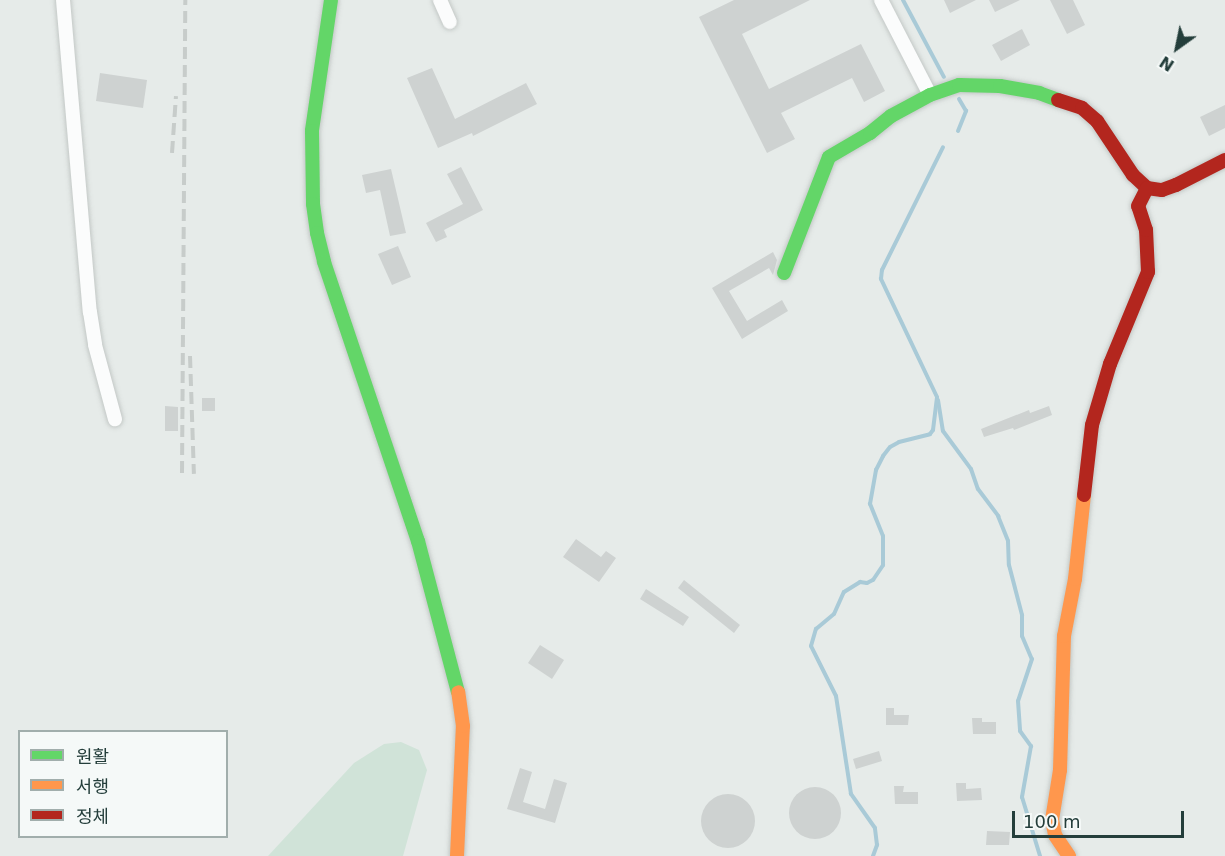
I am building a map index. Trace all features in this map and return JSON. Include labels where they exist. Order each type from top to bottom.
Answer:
[{"type":"street","points":[[63,0],[90,312],[115,419]]},
{"type":"street","points":[[331,0],[317,81],[312,131],[313,204],[316,233],[418,541],[456,676],[463,726],[457,856]]},
{"type":"street","points":[[440,0],[450,22]]},
{"type":"street","points":[[881,0],[930,95]]},
{"type":"street","points":[[784,273],[830,157],[870,133],[891,116],[930,95],[953,87],[1000,86],[1039,93],[1082,108],[1097,121],[1133,175],[1147,188],[1162,190],[1176,185],[1225,160]]},
{"type":"street","points":[[1069,856],[1055,835],[1052,820],[1060,770],[1064,636],[1075,579],[1092,424],[1110,364],[1148,272],[1146,230],[1138,206],[1138,200],[1147,188]]},
{"type":"green space","points":[[401,742],[419,750],[427,770],[403,856],[268,856],[354,763],[384,744]]},
{"type":"building","points":[[734,0],[810,0],[742,34],[769,89],[861,44],[885,91],[864,102],[852,78],[781,113],[795,139],[767,153],[699,17]]},
{"type":"building","points":[[944,0],[976,0],[950,13]]},
{"type":"building","points":[[989,0],[1020,0],[995,12]]},
{"type":"building","points":[[1050,0],[1073,0],[1085,25],[1067,34]]},
{"type":"building","points":[[1022,29],[1030,45],[1001,61],[992,45]]},
{"type":"building","points":[[432,68],[455,119],[526,83],[537,104],[473,136],[472,133],[438,148],[407,78]]},
{"type":"building","points":[[100,73],[147,80],[143,108],[96,101]]},
{"type":"building","points":[[1225,105],[1225,128],[1209,136],[1200,117]]},
{"type":"building","points":[[461,167],[483,210],[444,230],[447,237],[436,242],[426,223],[463,204],[447,174]]},
{"type":"building","points":[[391,169],[406,233],[390,236],[380,190],[366,193],[362,175]]},
{"type":"building","points":[[398,246],[411,277],[392,285],[378,254]]},
{"type":"building","points":[[773,252],[777,260],[773,275],[769,268],[729,291],[747,321],[782,300],[788,311],[742,339],[712,288]]},
{"type":"building","points":[[202,398],[215,398],[215,411],[202,411]]},
{"type":"building","points":[[165,406],[178,407],[178,431],[165,431]]},
{"type":"building","points":[[1049,406],[1052,415],[1014,430],[1013,428],[984,437],[981,429],[1029,410],[1030,413]]},
{"type":"building","points":[[576,539],[601,557],[606,551],[616,558],[599,582],[563,557]]},
{"type":"building","points":[[684,580],[740,625],[734,633],[678,588]]},
{"type":"building","points":[[646,589],[689,617],[683,626],[640,599]]},
{"type":"building","points":[[540,645],[564,660],[552,679],[528,663]]},
{"type":"building","points":[[886,708],[894,708],[894,715],[909,715],[908,725],[886,725]]},
{"type":"building","points":[[972,718],[982,718],[982,722],[996,722],[996,734],[973,734]]},
{"type":"building","points":[[879,751],[882,761],[856,769],[853,759]]},
{"type":"building","points":[[520,768],[532,772],[523,802],[545,809],[554,779],[567,783],[555,823],[507,809]]},
{"type":"building","points":[[956,783],[966,783],[966,789],[981,788],[982,800],[957,801]]},
{"type":"building","points":[[894,786],[904,786],[903,792],[918,792],[918,804],[895,804]]},
{"type":"building","points":[[815,787],[829,791],[837,799],[841,813],[837,827],[829,835],[815,839],[801,835],[793,827],[789,813],[793,799],[801,791]]},
{"type":"building","points":[[728,794],[738,796],[747,802],[753,811],[755,821],[753,831],[747,840],[738,846],[728,848],[718,846],[709,840],[703,831],[701,821],[703,811],[709,802],[718,796]]},
{"type":"building","points":[[987,831],[1010,832],[1009,845],[986,845]]},
{"type":"waterway","points":[[903,0],[944,77]]},
{"type":"waterway","points":[[958,131],[966,111],[959,99]]},
{"type":"waterway","points":[[873,856],[877,845],[875,828],[851,794],[836,696],[811,646],[816,629],[834,614],[844,592],[860,582],[867,583],[873,580],[883,565],[883,536],[870,504],[876,470],[883,456],[890,447],[899,442],[930,434],[933,430],[937,397],[881,279],[882,270],[943,147]]},
{"type":"waterway","points":[[938,400],[943,431],[971,469],[978,489],[998,516],[1008,541],[1009,565],[1022,615],[1022,636],[1032,659],[1018,701],[1020,731],[1031,746],[1022,797],[1040,856]]},
{"type":"railway","points":[[182,473],[185,0]]},
{"type":"railway","points":[[172,153],[176,96]]},
{"type":"railway","points":[[190,356],[194,474]]},
{"type":"traffic: fast","points":[[331,0],[312,131],[313,204],[317,233],[324,262],[418,541],[458,692]]},
{"type":"traffic: fast","points":[[784,273],[829,157],[870,133],[891,116],[930,95],[959,85],[1000,86],[1039,93],[1058,100]]},
{"type":"traffic: slow","points":[[1069,856],[1055,835],[1052,820],[1060,770],[1064,636],[1075,579],[1084,495]]},
{"type":"traffic: slow","points":[[457,856],[463,726],[458,692]]},
{"type":"traffic: jam","points":[[1058,100],[1082,108],[1097,121],[1133,175],[1147,188],[1162,190],[1176,185],[1225,160]]},
{"type":"traffic: jam","points":[[1084,495],[1092,425],[1110,364],[1148,272],[1146,230],[1138,206],[1147,188]]}]
